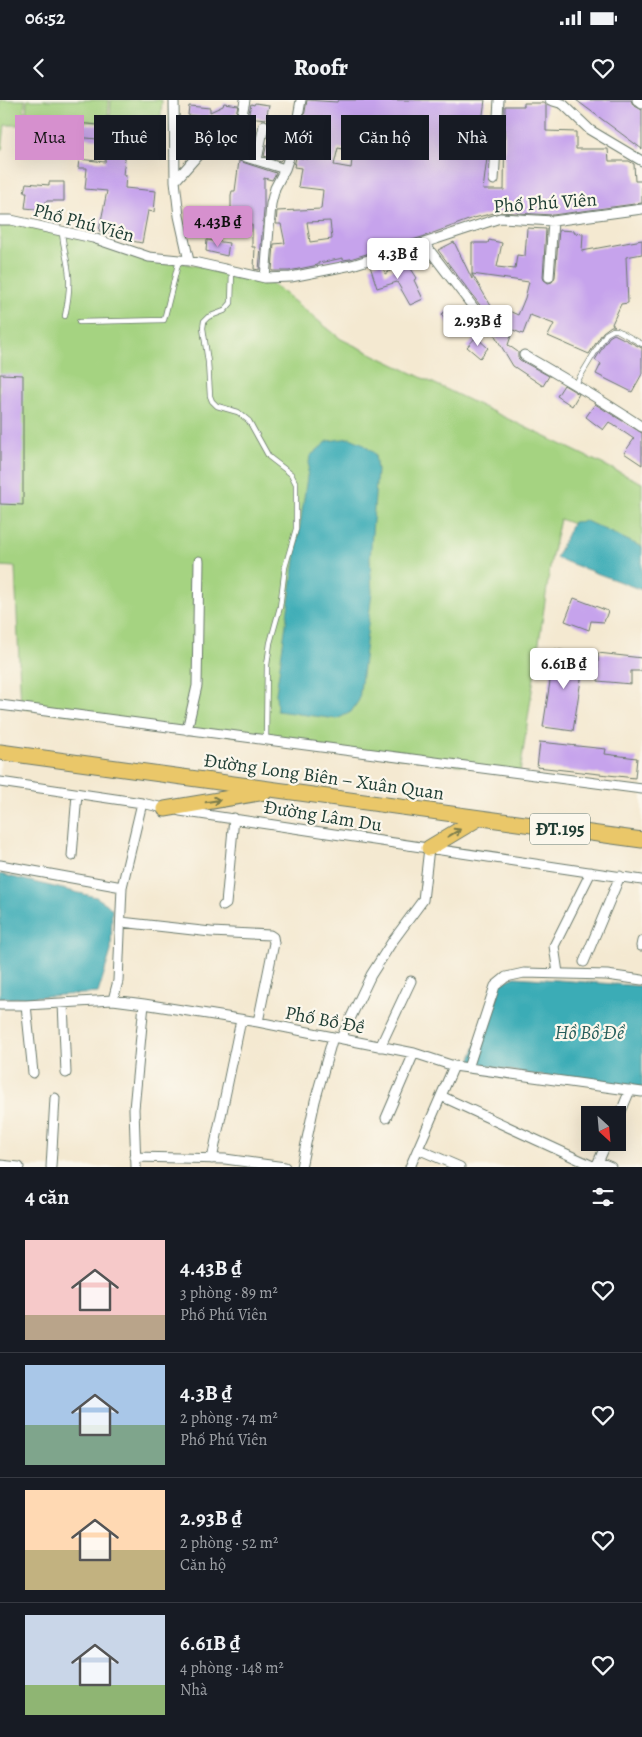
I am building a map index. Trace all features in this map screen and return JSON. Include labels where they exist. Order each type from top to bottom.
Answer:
[{"type":"main road","name":"Đường Long Biên – Xuân Quan","points":[[0,752],[642,840]]},
{"type":"main road","points":[[165,809],[280,790]]},
{"type":"main road","points":[[428,848],[479,818]]},
{"type":"street","points":[[174,100],[175,181],[178,216],[189,261]]},
{"type":"street","points":[[241,115],[244,100]]},
{"type":"street","points":[[265,278],[270,204],[293,144],[301,100]]},
{"type":"street","points":[[494,180],[499,100]]},
{"type":"street","points":[[550,100],[563,104],[590,130],[642,161]]},
{"type":"street","points":[[636,100],[642,104]]},
{"type":"street","points":[[264,125],[256,160],[285,169]]},
{"type":"street","points":[[175,181],[194,160]]},
{"type":"street","name":"Phố Phú Viên","points":[[0,220],[11,220],[93,238],[149,257],[189,261],[265,278],[292,277],[321,272],[424,243],[500,218],[553,221],[642,210]]},
{"type":"street","points":[[549,276],[553,221]]},
{"type":"street","points":[[424,243],[490,329]]},
{"type":"street","points":[[524,355],[642,427]]},
{"type":"street","points":[[187,730],[197,686],[199,561]]},
{"type":"street","points":[[0,705],[642,789]]},
{"type":"street","name":"Đường Lâm Du","points":[[0,782],[142,803],[165,809],[642,880]]},
{"type":"street","points":[[72,856],[78,794]]},
{"type":"street","points":[[113,1000],[118,981],[122,887],[142,803]]},
{"type":"street","points":[[223,906],[226,904],[234,818]]},
{"type":"street","points":[[300,1167],[315,1101],[337,1037],[371,975],[392,942],[423,900],[428,848]]},
{"type":"street","points":[[0,865],[122,887]]},
{"type":"street","points":[[558,973],[554,946],[591,872]]},
{"type":"street","points":[[584,962],[620,876]]},
{"type":"street","points":[[121,922],[211,932],[270,935],[273,937],[274,943],[258,1022]]},
{"type":"street","points":[[468,1068],[495,986],[506,977],[524,973],[558,973],[607,975],[642,980]]},
{"type":"street","points":[[380,1047],[411,981]]},
{"type":"street","name":"Phố Bồ Đề","points":[[0,1005],[113,1000],[144,1004],[337,1037],[414,1054],[454,1066],[642,1092]]},
{"type":"street","points":[[63,1003],[66,1074]]},
{"type":"street","points":[[136,1167],[134,1109],[144,1004]]},
{"type":"street","points":[[26,1005],[33,1073]]},
{"type":"street","points":[[212,1159],[242,1020]]},
{"type":"street","points":[[386,1118],[414,1054]]},
{"type":"street","points":[[410,1167],[454,1066]]},
{"type":"street","points":[[623,1106],[630,1090]]},
{"type":"street","points":[[441,1096],[597,1165],[611,1167]]},
{"type":"street","points":[[51,1167],[55,1098]]},
{"type":"street","points":[[418,1149],[460,1167]]},
{"type":"street","points":[[597,1165],[603,1151]]},
{"type":"street","points":[[135,1157],[212,1159],[285,1167]]},
{"type":"street","points":[[0,1165],[19,1167]]},
{"type":"lane","points":[[62,232],[69,275],[69,297],[65,316]]},
{"type":"lane","points":[[79,322],[164,320],[179,260]]},
{"type":"lane","points":[[232,271],[231,303],[224,311],[208,317],[204,321],[203,328],[210,396],[212,402],[217,406],[238,412],[249,421],[270,458],[291,474],[296,484],[296,529],[285,567],[280,607],[270,643],[267,665],[266,740]]},
{"type":"lane","points":[[576,385],[606,334],[610,331],[617,330],[642,344]]},
{"type":"green space","points":[[0,100],[25,100],[24,115],[15,115],[15,125],[5,125],[2,150],[0,150]]},
{"type":"green space","points":[[27,100],[109,100],[108,115],[94,115],[94,122],[84,122],[84,115],[26,115]]},
{"type":"green space","points":[[111,100],[162,100],[161,115],[110,115]]},
{"type":"green space","points":[[0,220],[11,220],[149,257],[265,278],[341,339],[642,483],[642,551],[560,519],[551,560],[520,773],[21,708],[15,567],[0,566]]},
{"type":"water","points":[[350,438],[362,443],[375,454],[377,471],[370,559],[372,592],[359,700],[351,712],[337,719],[277,711],[276,693],[310,456],[328,441]]},
{"type":"water","points":[[586,521],[642,547],[642,590],[556,558],[573,522]]},
{"type":"water","points":[[0,874],[96,897],[112,909],[111,951],[98,993],[0,999]]},
{"type":"water","name":"Hồ Bồ Đề","points":[[515,977],[642,986],[642,1088],[527,1074],[470,1062],[498,984]]},
{"type":"building","points":[[307,100],[337,102],[338,100],[485,100],[483,115],[439,115],[439,160],[487,160],[483,190],[504,190],[504,160],[506,160],[505,106],[524,106],[524,103],[545,103],[546,131],[576,132],[576,149],[608,149],[609,161],[629,161],[634,164],[635,181],[642,181],[642,203],[553,215],[498,212],[474,218],[422,237],[350,259],[343,260],[343,258],[289,271],[272,271],[274,244],[285,243],[281,224],[276,224],[277,211],[321,209],[323,190],[298,187],[301,168],[294,167],[295,160],[331,160],[331,115],[304,115]],"holes":[[[330,221],[332,239],[310,242],[307,222]]]},
{"type":"building","points":[[576,100],[631,100],[633,105],[642,110],[642,149]]},
{"type":"building","points":[[224,103],[238,105],[236,114],[188,115],[189,106],[210,108],[210,112],[223,106]]},
{"type":"building","points":[[255,103],[269,105],[266,119],[256,118],[256,115],[248,115],[251,104],[254,105]]},
{"type":"building","points":[[84,124],[94,125],[94,139],[84,138]]},
{"type":"building","points":[[79,160],[105,162],[105,160],[125,160],[123,175],[126,175],[125,188],[156,191],[154,212],[148,211],[142,243],[122,239],[123,236],[99,231],[107,191],[85,189],[87,168],[78,168]]},
{"type":"building","points":[[239,161],[276,173],[272,180],[264,178],[264,210],[259,270],[254,269],[255,247],[252,247],[252,225],[231,226],[231,195],[232,191],[235,191]]},
{"type":"building","points":[[49,182],[64,182],[64,201],[46,201],[45,210],[25,208],[27,192],[24,192],[26,183],[49,185]]},
{"type":"building","points":[[527,228],[546,229],[543,277],[548,283],[552,282],[555,277],[559,230],[575,231],[574,233],[583,234],[582,251],[642,240],[642,254],[626,257],[628,303],[621,304],[612,324],[615,326],[611,326],[603,332],[589,354],[548,336],[554,324],[530,315],[523,334],[513,330],[508,345],[518,352],[520,360],[549,376],[543,386],[513,366],[494,334],[495,325],[438,250],[454,242],[472,279],[472,243],[488,243],[489,240],[502,243],[497,267],[515,269],[517,255],[525,256]],"holes":[[[472,274],[529,282],[518,315],[509,311],[503,326]]]},
{"type":"building","points":[[207,240],[229,243],[227,256],[206,251]]},
{"type":"building","points":[[406,261],[417,278],[414,280],[423,299],[410,305],[397,282],[377,288],[370,266],[382,262],[385,274]]},
{"type":"building","points":[[449,309],[456,321],[449,325],[442,314]]},
{"type":"building","points":[[614,334],[642,348],[642,374],[632,392],[596,374],[601,364],[595,360],[609,337]]},
{"type":"building","points":[[476,337],[488,348],[480,358],[467,347]]},
{"type":"building","points":[[0,374],[23,375],[23,505],[0,504]]},
{"type":"building","points":[[564,385],[579,394],[572,406],[557,396]]},
{"type":"building","points":[[595,404],[642,433],[642,465],[624,453],[634,439],[609,422],[603,430],[586,417]]},
{"type":"building","points":[[574,598],[608,611],[604,622],[591,621],[589,630],[565,621]]},
{"type":"building","points":[[555,649],[585,654],[573,731],[543,727]]},
{"type":"building","points":[[598,653],[642,658],[642,671],[631,671],[631,684],[598,681]]},
{"type":"building","points":[[540,742],[606,749],[605,754],[637,758],[635,778],[537,767]]}]
